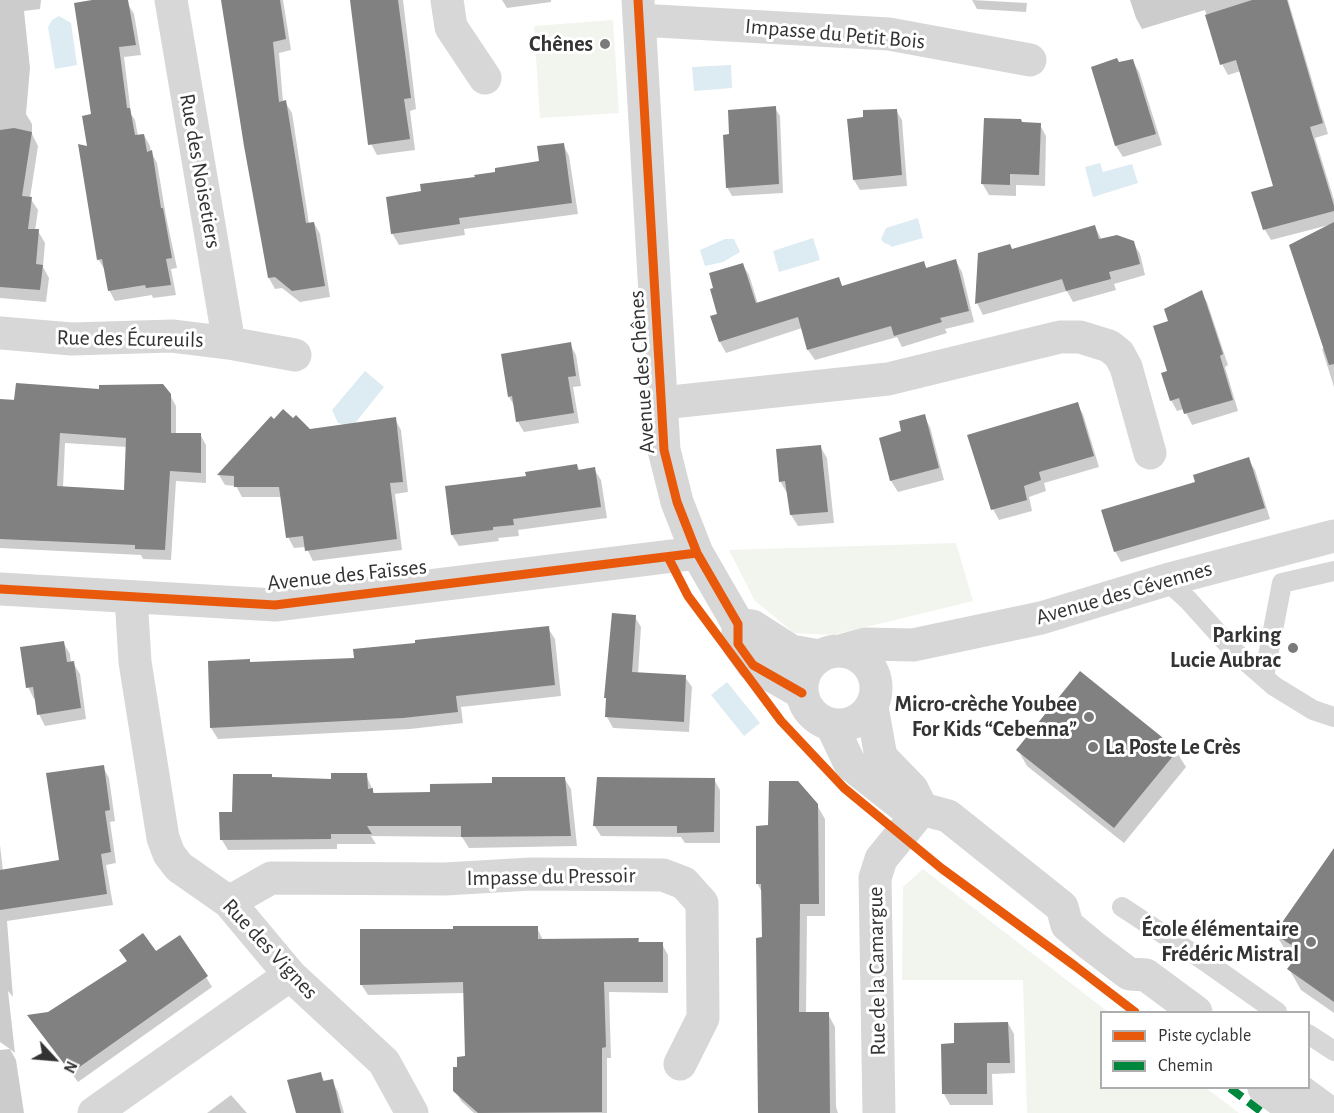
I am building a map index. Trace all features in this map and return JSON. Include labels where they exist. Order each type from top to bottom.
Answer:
[{"type":"street","name":"Rue des Noisetiers","points":[[171,0],[230,343]]},
{"type":"street","points":[[447,0],[451,27],[485,78]]},
{"type":"street","name":"Impasse du Petit Bois","points":[[639,10],[889,34],[1030,60]]},
{"type":"street","name":"Avenue des Chênes","points":[[639,10],[664,450],[674,492],[697,553],[738,624],[738,644],[753,665],[802,693]]},
{"type":"street","name":"Rue des Écureuils","points":[[0,333],[72,339],[172,336],[230,343],[295,355]]},
{"type":"street","points":[[662,403],[888,379],[1060,337],[1080,337],[1109,346],[1119,354],[1126,367],[1150,453]]},
{"type":"street","name":"Avenue des Cévennes","points":[[832,653],[866,644],[913,645],[1041,618],[1166,580],[1334,536]]},
{"type":"street","name":"Avenue des Faïsses","points":[[0,589],[275,605],[697,553]]},
{"type":"street","name":"Rue des Vignes","points":[[130,597],[135,663],[163,838],[169,854],[179,867],[229,902],[290,975],[384,1062],[412,1113]]},
{"type":"street","points":[[738,624],[752,627],[790,651],[832,653],[864,659],[870,667],[881,757],[912,789],[922,809]]},
{"type":"street","points":[[832,653],[811,663],[805,672],[802,693],[806,704],[820,720],[843,725],[864,716],[874,697],[913,645]]},
{"type":"street","points":[[831,724],[850,764],[902,804],[948,816],[1062,907],[1067,925],[1129,974],[1134,990],[1163,1011]]},
{"type":"street","name":"Rue de la Camargue","points":[[879,1113],[875,878],[881,859],[922,809]]},
{"type":"street","name":"Impasse du Pressoir","points":[[229,902],[271,878],[445,879],[531,874],[663,875],[684,883],[702,903],[703,1018],[680,1064]]},
{"type":"street","points":[[1129,974],[1146,975],[1195,1011]]},
{"type":"street","points":[[94,1113],[290,975]]},
{"type":"street","points":[[1265,1089],[1298,1113]]},
{"type":"street","points":[[1297,1089],[1330,1113]]},
{"type":"lane","points":[[1264,677],[1282,583],[1334,571]]},
{"type":"lane","points":[[1166,580],[1188,600],[1235,652],[1274,686],[1312,710],[1334,717]]},
{"type":"lane","points":[[1122,907],[1276,1011]]},
{"type":"lane","points":[[1310,1035],[1334,1051]]},
{"type":"shaded area","points":[[59,16],[71,23],[77,65],[55,69],[48,27],[52,20]]},
{"type":"shaded area","points":[[613,20],[619,113],[540,118],[534,26]]},
{"type":"shaded area","points":[[731,65],[732,88],[694,91],[692,67]]},
{"type":"shaded area","points":[[1100,163],[1103,172],[1132,164],[1138,183],[1093,197],[1085,167]]},
{"type":"shaded area","points":[[918,218],[923,238],[891,247],[881,239],[886,228]]},
{"type":"shaded area","points":[[813,238],[820,260],[779,272],[773,251]]},
{"type":"shaded area","points":[[725,239],[734,239],[740,252],[723,262],[705,266],[700,250]]},
{"type":"shaded area","points":[[365,371],[384,387],[352,427],[338,423],[332,410]]},
{"type":"shaded area","points":[[956,543],[973,601],[833,635],[794,633],[755,601],[729,550]]},
{"type":"shaded area","points":[[727,682],[760,723],[744,736],[711,695]]},
{"type":"shaded area","points":[[923,869],[1107,1011],[1100,1011],[1100,1089],[1207,1089],[1239,1113],[1027,1113],[1023,980],[902,980],[903,887]]},
{"type":"building","points":[[92,0],[128,0],[136,45],[119,47],[127,108],[130,108],[135,135],[144,134],[147,152],[152,150],[172,258],[166,259],[171,285],[146,288],[145,285],[108,291],[102,259],[97,260],[78,144],[87,146],[82,116],[91,114],[74,3]]},
{"type":"building","points":[[221,0],[280,0],[286,39],[273,42],[279,102],[286,100],[306,223],[314,222],[325,286],[292,291],[275,277],[268,278]]},
{"type":"building","points":[[350,0],[398,0],[411,98],[404,99],[410,139],[368,145]]},
{"type":"building","points":[[1252,0],[1287,0],[1323,123],[1310,127],[1334,206],[1334,211],[1263,230],[1251,192],[1273,186],[1236,60],[1220,65],[1205,15]]},
{"type":"building","points":[[1117,58],[1119,62],[1133,59],[1156,134],[1115,146],[1091,67]]},
{"type":"building","points":[[776,106],[779,184],[726,188],[723,135],[729,134],[728,110]]},
{"type":"building","points":[[897,109],[902,175],[853,180],[847,119],[863,117],[863,110]]},
{"type":"building","points":[[984,118],[1021,119],[1022,122],[1041,123],[1039,175],[1010,174],[1010,185],[981,184]]},
{"type":"building","points":[[14,128],[32,132],[22,196],[32,197],[28,229],[39,229],[36,264],[43,265],[40,290],[0,287],[0,130]]},
{"type":"building","points":[[564,143],[572,203],[459,218],[460,224],[391,234],[386,197],[421,191],[420,184],[475,177],[474,175],[495,172],[495,168],[539,161],[537,146]]},
{"type":"building","points":[[1334,222],[1334,364],[1329,365],[1289,245]]},
{"type":"building","points":[[1095,225],[1099,239],[1117,235],[1134,241],[1140,264],[1109,272],[1111,279],[1066,291],[1062,279],[975,304],[978,253],[1010,244],[1012,249]]},
{"type":"building","points":[[956,259],[969,311],[940,318],[942,322],[894,336],[891,326],[807,350],[798,317],[719,342],[710,316],[717,314],[710,289],[713,288],[709,273],[743,263],[756,303],[839,277],[842,286],[924,261],[926,268]]},
{"type":"building","points":[[1202,290],[1223,354],[1220,356],[1233,400],[1184,414],[1179,398],[1170,401],[1161,373],[1167,371],[1153,326],[1168,321],[1164,309]]},
{"type":"building","points":[[571,342],[576,376],[568,377],[574,413],[516,422],[512,396],[508,397],[501,354]]},
{"type":"building","points":[[16,383],[99,389],[99,385],[163,384],[171,394],[171,433],[201,433],[201,473],[170,471],[165,550],[135,549],[135,545],[0,539],[0,399],[14,400]],"holes":[[[60,433],[126,438],[124,490],[57,486]]]},
{"type":"building","points":[[1078,402],[1094,456],[1039,472],[1041,480],[1024,486],[1027,500],[991,510],[967,435]]},
{"type":"building","points":[[283,409],[293,418],[296,415],[310,429],[396,417],[403,482],[390,483],[397,539],[305,551],[303,536],[286,538],[279,487],[234,487],[234,476],[217,475],[271,416],[274,419]]},
{"type":"building","points":[[925,414],[939,468],[890,481],[879,438],[901,431],[899,421]]},
{"type":"building","points":[[821,445],[828,512],[790,515],[785,481],[779,482],[776,449]]},
{"type":"building","points":[[1249,457],[1265,508],[1114,552],[1101,510],[1195,482],[1193,475]]},
{"type":"building","points":[[577,464],[578,470],[595,467],[601,507],[513,519],[514,525],[451,535],[445,486],[526,476],[525,472]]},
{"type":"building","points":[[612,613],[636,615],[632,672],[686,675],[684,722],[605,717],[606,698],[604,698]]},
{"type":"building","points":[[549,626],[555,685],[456,696],[458,712],[403,718],[210,728],[208,661],[250,659],[250,662],[354,658],[353,649]]},
{"type":"building","points":[[64,641],[67,662],[74,661],[81,708],[37,715],[33,687],[26,688],[20,647]]},
{"type":"building","name":"La Poste Le Crès","points":[[1080,671],[1178,750],[1114,828],[1016,750]]},
{"type":"building","points":[[104,765],[110,810],[105,811],[111,852],[101,854],[107,894],[0,910],[0,870],[59,860],[46,773]]},
{"type":"building","points":[[331,773],[367,773],[368,789],[373,788],[373,793],[430,792],[430,784],[492,783],[492,777],[565,777],[571,836],[461,837],[461,826],[367,826],[372,834],[331,834],[331,839],[220,840],[219,812],[232,812],[233,774],[272,774],[272,777],[331,779]]},
{"type":"building","points":[[597,777],[715,778],[714,832],[677,833],[677,826],[593,826]]},
{"type":"building","points":[[769,781],[798,781],[818,804],[819,904],[800,904],[799,1012],[829,1012],[830,1113],[758,1113],[756,938],[762,937],[761,884],[756,884],[756,826],[768,825]]},
{"type":"building","name":"École élémentaire Frédéric Mistral","points":[[1334,848],[1334,1002],[1287,969],[1301,951],[1274,934]]},
{"type":"building","points":[[453,926],[538,926],[538,939],[639,938],[638,942],[663,942],[663,982],[604,982],[606,1047],[602,1048],[602,1112],[478,1113],[453,1091],[453,1067],[457,1067],[457,1057],[465,1056],[463,982],[360,985],[360,929],[453,929]]},
{"type":"building","points":[[143,933],[156,951],[180,935],[208,976],[71,1073],[27,1015],[48,1012],[127,961],[119,950]]},
{"type":"building","points":[[1008,1022],[1010,1063],[987,1063],[987,1094],[942,1094],[941,1044],[954,1043],[954,1023]]},
{"type":"building","points":[[321,1072],[323,1081],[333,1079],[341,1113],[296,1113],[287,1080]]},
{"type":"marked path","points":[[1231,1089],[1263,1113]]},
{"type":"cycle path","points":[[638,0],[664,450],[677,502],[697,553],[738,624],[738,644],[753,665],[802,693]]},
{"type":"cycle path","points":[[0,589],[275,605],[697,553]]},
{"type":"cycle path","points":[[668,557],[688,596],[781,721],[844,788],[941,868],[1134,1011]]},
{"type":"place","name":"Chênes","points":[[605,44]]},
{"type":"place","name":"Parking Lucie Aubrac","points":[[1293,648]]},
{"type":"place","name":"Micro-crèche Youbee For Kids “Cebenna”","points":[[1089,717]]},
{"type":"place","name":"La Poste Le Crès","points":[[1093,747]]},
{"type":"place","name":"École élémentaire Frédéric Mistral","points":[[1311,942]]}]
